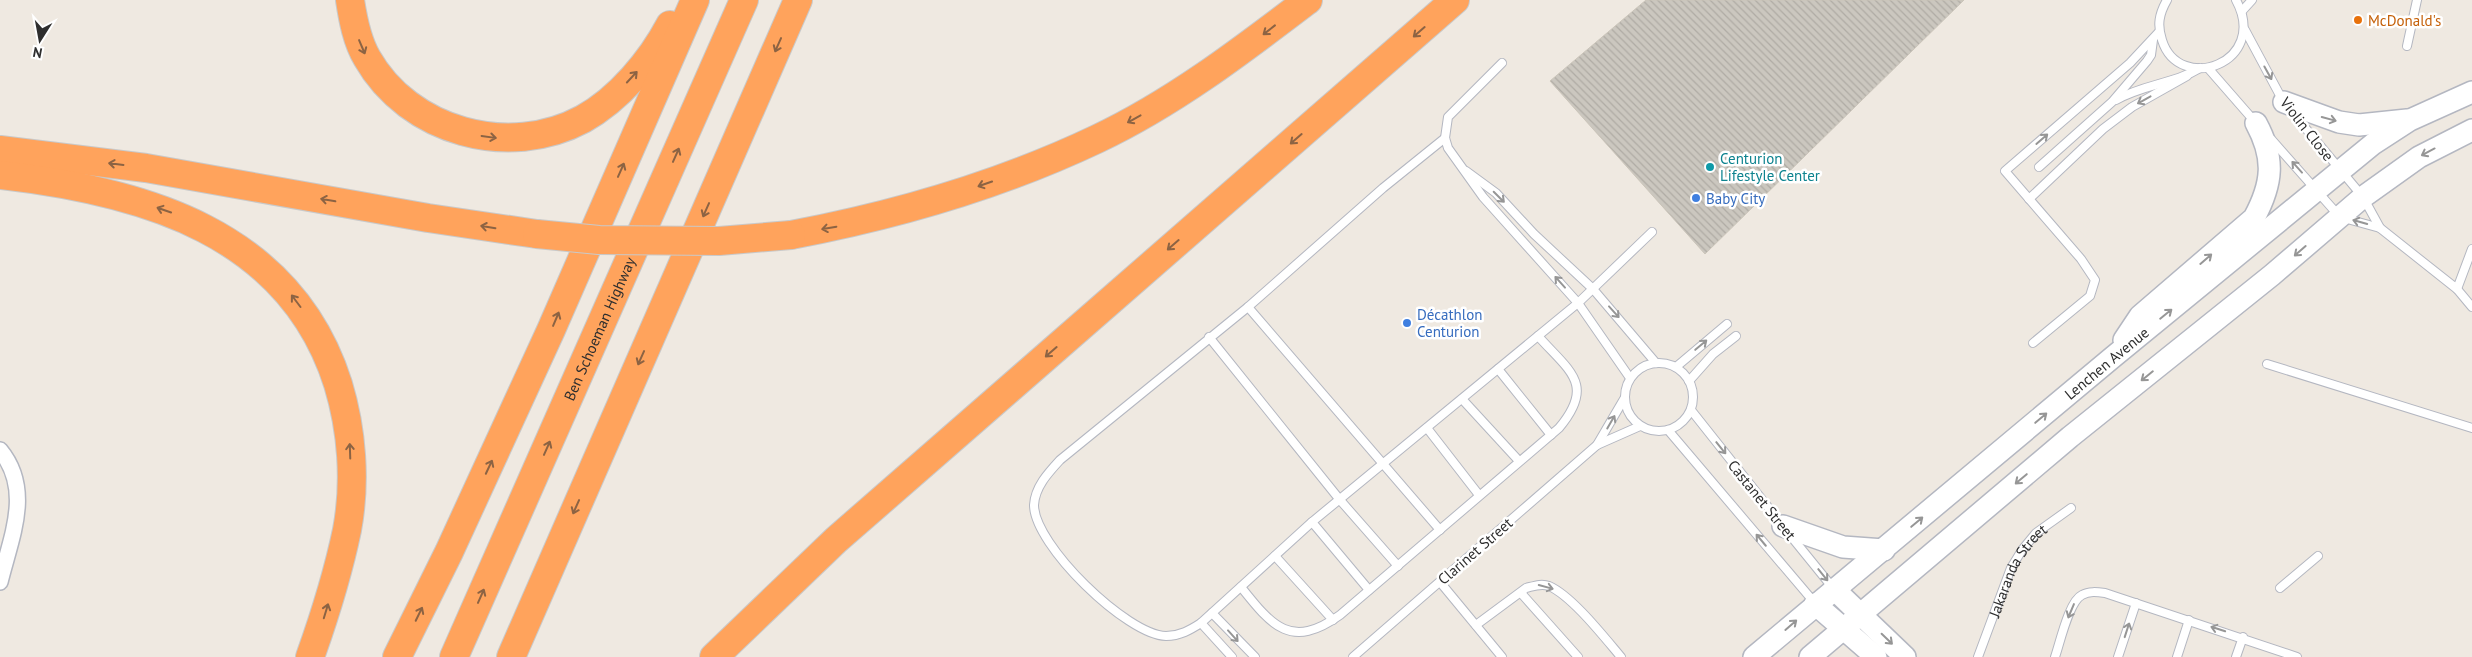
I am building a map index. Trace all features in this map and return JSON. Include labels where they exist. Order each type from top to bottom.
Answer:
[{"type":"highway","points":[[350,0],[358,38],[367,58],[384,81],[405,103],[426,117],[452,128],[504,139],[531,138],[561,129],[584,119],[616,95],[642,67],[666,32],[683,0]]},
{"type":"highway","points":[[397,657],[449,552],[551,330],[695,0]]},
{"type":"highway","name":"Ben Schoeman Highway","points":[[454,657],[744,0]]},
{"type":"highway","points":[[510,657],[798,0]]},
{"type":"highway","points":[[0,150],[146,168],[428,218],[537,234],[599,240],[719,241],[791,235],[858,222],[923,205],[1015,175],[1098,139],[1179,93],[1249,45],[1308,0]]},
{"type":"highway","points":[[714,657],[843,533],[1456,0]]},
{"type":"highway","points":[[0,175],[76,185],[130,199],[204,227],[243,251],[270,273],[295,298],[315,328],[331,361],[344,402],[350,435],[351,480],[347,528],[341,554],[324,617],[310,657]]},
{"type":"main road","name":"Lenchen Avenue","points":[[1754,657],[1815,604],[1884,550],[2113,357],[2318,191],[2373,144],[2410,120],[2472,92]]},
{"type":"main road","points":[[2284,102],[2323,118],[2359,125],[2410,120]]},
{"type":"main road","points":[[2113,357],[2140,316],[2254,218],[2266,197],[2270,172],[2265,139],[2256,122]]},
{"type":"main road","points":[[1810,657],[2070,436],[2272,275],[2363,197],[2419,157],[2472,130]]},
{"type":"main road","points":[[1783,526],[1828,543],[1884,550]]},
{"type":"main road","points":[[1834,589],[1905,657]]},
{"type":"main road","points":[[1815,604],[1876,657]]},
{"type":"street","points":[[0,450],[14,473],[18,498],[0,582]]},
{"type":"lane","points":[[2033,343],[2090,296],[2095,280],[2082,259],[2005,171],[2130,63],[2153,40],[2159,32],[2162,10],[2167,0]]},
{"type":"lane","name":"Violin Close","points":[[2236,0],[2242,11],[2245,30],[2284,102],[2363,197],[2380,228]]},
{"type":"lane","points":[[2242,11],[2252,0]]},
{"type":"lane","points":[[2406,46],[2417,0]]},
{"type":"lane","points":[[2029,199],[2132,106],[2186,76],[2204,68],[2222,64],[2233,55],[2241,44],[2245,30]]},
{"type":"lane","name":"Violin Close","points":[[2159,32],[2163,44],[2171,56],[2182,64],[2204,68],[2256,122],[2340,217]]},
{"type":"lane","points":[[2039,167],[2112,102],[2151,55],[2153,40]]},
{"type":"lane","points":[[1502,63],[1453,110],[1446,122],[1445,138],[1461,167],[1483,197],[1578,302],[1630,378]]},
{"type":"lane","points":[[2112,102],[2134,90],[2186,76]]},
{"type":"lane","points":[[1445,138],[1383,188],[1248,306],[1060,460],[1039,485],[1034,505],[1035,514],[1049,545],[1092,591],[1125,620],[1147,632],[1165,636],[1181,634],[1201,623],[1312,522],[1385,464],[1593,289],[1652,232]]},
{"type":"lane","points":[[1461,167],[1496,193],[1534,234],[1593,289],[1656,363]]},
{"type":"lane","points":[[2340,217],[2380,228],[2457,289],[2472,307]]},
{"type":"lane","points":[[2457,289],[2472,248]]},
{"type":"lane","points":[[1248,306],[1440,530]]},
{"type":"lane","points":[[1676,367],[1727,324]]},
{"type":"lane","points":[[1241,587],[1267,619],[1278,627],[1292,631],[1310,631],[1322,628],[1333,620],[1398,566],[1551,434],[1573,411],[1577,398],[1576,385],[1572,374],[1538,336]]},
{"type":"lane","points":[[1689,381],[1713,354],[1736,336]]},
{"type":"lane","points":[[1209,337],[1340,500],[1398,566]]},
{"type":"lane","points":[[1656,363],[1676,367],[1686,376],[1693,398],[1691,410],[1682,423],[1668,430],[1658,431],[1640,426],[1627,410],[1624,399],[1630,378],[1638,369],[1656,363]]},
{"type":"lane","points":[[2267,364],[2472,428]]},
{"type":"lane","points":[[1498,369],[1551,434]]},
{"type":"lane","points":[[1462,399],[1520,461]]},
{"type":"lane","name":"Clarinet Street","points":[[1597,445],[1624,399]]},
{"type":"lane","name":"Castanet Street","points":[[1691,410],[1834,589]]},
{"type":"lane","name":"Clarinet Street","points":[[1353,657],[1597,445],[1640,426]]},
{"type":"lane","points":[[1427,428],[1479,496]]},
{"type":"lane","name":"Castanet Street","points":[[1668,430],[1815,604]]},
{"type":"lane","name":"Jakaranda Street","points":[[1978,657],[1980,646],[2011,568],[2022,550],[2036,533],[2071,508]]},
{"type":"lane","points":[[1312,522],[1369,590]]},
{"type":"lane","points":[[1275,556],[1333,620]]},
{"type":"lane","points":[[2280,588],[2318,556]]},
{"type":"lane","points":[[1440,582],[1502,657]]},
{"type":"lane","points":[[1476,625],[1526,588],[1543,584],[1556,590],[1585,616],[1621,657]]},
{"type":"lane","points":[[2055,657],[2072,607],[2079,596],[2089,592],[2105,593],[2243,637],[2297,657]]},
{"type":"lane","points":[[1521,593],[1578,657]]},
{"type":"lane","points":[[2118,657],[2136,603]]},
{"type":"lane","points":[[1212,613],[1255,657]]},
{"type":"lane","points":[[2177,657],[2189,620]]},
{"type":"lane","points":[[1201,623],[1232,657]]},
{"type":"lane","points":[[2236,657],[2243,637]]},
{"type":"lane","name":"Jakaranda Street","points":[[1971,657],[1980,646]]},
{"type":"building","name":"Centurion Lifestyle Center","points":[[1646,0],[1964,0],[1705,254],[1550,81]]},
{"type":"place","name":"McDonald's","points":[[2358,20]]},
{"type":"place","name":"Centurion Lifestyle Center","points":[[1710,167]]},
{"type":"place","name":"Baby City","points":[[1696,198]]},
{"type":"place","name":"Décathlon Centurion","points":[[1407,323]]}]
